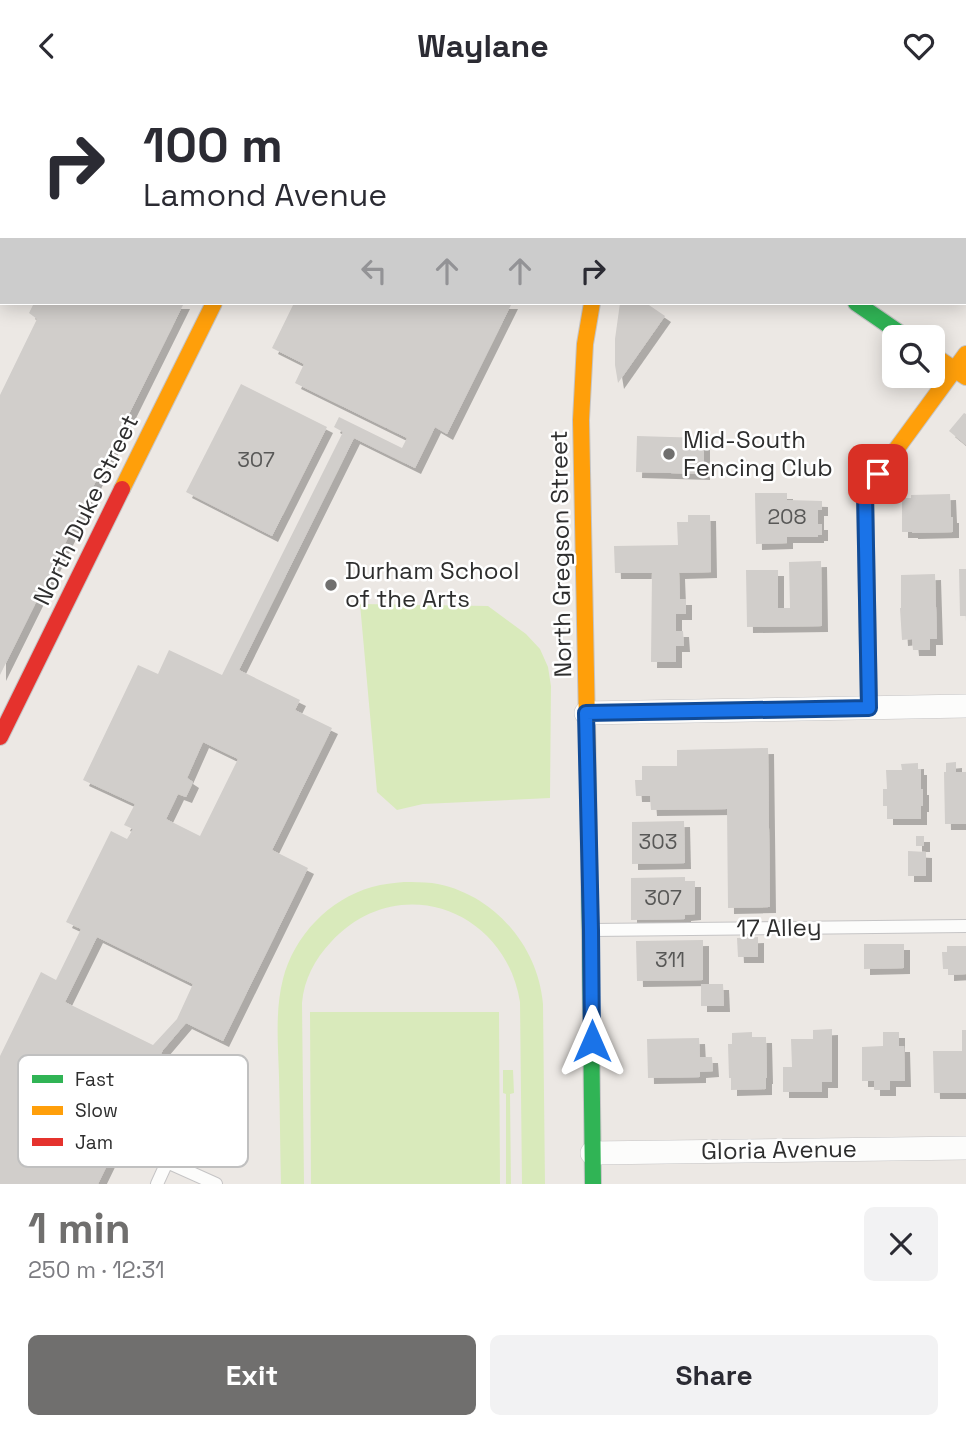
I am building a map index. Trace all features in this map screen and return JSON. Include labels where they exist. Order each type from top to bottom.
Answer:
[{"type":"main road","name":"North Duke Street","points":[[0,737],[213,305]]},
{"type":"main road","name":"North Gregson Street","points":[[592,305],[585,344],[581,420],[593,1184]]},
{"type":"main road","points":[[859,305],[888,325]]},
{"type":"main road","points":[[869,708],[865,492],[960,373],[966,353]]},
{"type":"main road","points":[[945,363],[960,373]]},
{"type":"street","points":[[586,713],[966,706]]},
{"type":"street","name":"Gloria Avenue","points":[[592,1153],[966,1148]]},
{"type":"lane","name":"17 Alley","points":[[591,930],[966,926]]},
{"type":"lane","points":[[157,1184],[165,1167]]},
{"type":"lane","points":[[177,1167],[209,1183]]},
{"type":"green space","points":[[360,604],[488,606],[526,634],[540,649],[548,667],[551,686],[550,798],[423,804],[397,810],[377,792]]},
{"type":"green space","points":[[404,882],[432,883],[454,888],[474,897],[508,925],[522,942],[532,961],[543,1004],[545,1184],[522,1184],[520,1002],[510,969],[493,943],[471,923],[445,910],[416,905],[386,908],[357,920],[331,942],[311,970],[302,1003],[304,1184],[281,1184],[278,1015],[280,991],[288,963],[316,921],[342,900],[372,887]]},
{"type":"green space","points":[[310,1012],[499,1012],[500,1184],[311,1184]]},
{"type":"green space","points":[[503,1070],[513,1070],[514,1093],[510,1094],[511,1184],[506,1184],[506,1094],[503,1093]]},
{"type":"building","points":[[33,305],[183,305],[0,675],[0,395],[37,319],[29,313]]},
{"type":"building","points":[[293,305],[511,305],[447,434],[435,427],[415,468],[354,438],[239,670],[300,700],[295,710],[332,728],[272,850],[308,868],[223,1041],[186,1023],[161,1055],[18,1055],[18,1167],[106,1167],[98,1184],[0,1184],[0,1056],[41,972],[56,980],[81,929],[66,922],[111,831],[127,839],[133,829],[124,825],[135,804],[83,780],[138,665],[158,674],[169,650],[222,675],[343,432],[334,427],[339,417],[402,448],[407,438],[295,383],[304,364],[272,348]],"holes":[[[203,742],[238,759],[200,836],[166,819],[178,794],[186,797],[193,782],[187,778]],[[97,937],[193,984],[177,1019],[153,1045],[65,1002]]]},
{"type":"building","points":[[620,305],[649,305],[665,316],[618,383],[615,339]]},
{"type":"building","points":[[241,384],[327,427],[272,536],[186,492]]},
{"type":"building","points":[[964,413],[966,414],[966,445],[949,431]]},
{"type":"building","points":[[637,436],[704,438],[704,474],[636,472]]},
{"type":"building","points":[[755,493],[787,493],[787,500],[822,501],[822,510],[818,510],[818,524],[822,524],[822,535],[787,537],[787,543],[756,544]]},
{"type":"building","points":[[950,494],[953,532],[902,532],[902,498],[911,498],[911,495]]},
{"type":"building","points":[[688,515],[710,515],[711,572],[679,573],[680,599],[686,599],[686,614],[676,614],[676,631],[683,631],[684,646],[676,646],[676,662],[651,662],[652,573],[615,573],[614,546],[678,545],[677,522],[688,522]]},
{"type":"building","points":[[821,561],[822,626],[747,627],[746,570],[778,570],[778,608],[790,608],[789,562]]},
{"type":"building","points":[[959,569],[966,569],[966,616],[960,616]]},
{"type":"building","points":[[935,574],[937,639],[930,639],[930,650],[913,650],[912,639],[902,640],[901,575]]},
{"type":"building","points":[[768,748],[770,907],[728,908],[727,809],[651,810],[650,796],[636,796],[635,780],[642,780],[642,766],[677,766],[677,750]]},
{"type":"building","points":[[956,762],[956,772],[966,772],[966,824],[945,824],[944,772],[946,763]]},
{"type":"building","points":[[918,763],[923,789],[921,819],[887,819],[887,806],[883,806],[883,789],[887,789],[886,770],[902,770],[901,764]]},
{"type":"building","points":[[684,821],[685,863],[632,864],[632,822]]},
{"type":"building","points":[[916,836],[924,836],[924,846],[916,846]]},
{"type":"building","points":[[908,851],[926,852],[926,876],[908,876]]},
{"type":"building","points":[[685,877],[685,881],[695,881],[695,914],[685,915],[685,919],[631,920],[631,878]]},
{"type":"building","points":[[758,937],[758,957],[738,957],[737,938]]},
{"type":"building","points":[[703,940],[703,980],[637,981],[636,941]]},
{"type":"building","points":[[864,944],[904,944],[904,968],[864,969]]},
{"type":"building","points":[[947,946],[966,946],[966,974],[948,975],[948,969],[943,969],[942,952],[947,952]]},
{"type":"building","points":[[701,984],[723,984],[724,1006],[701,1006]]},
{"type":"building","points":[[832,1029],[832,1082],[822,1082],[822,1092],[783,1092],[783,1067],[792,1067],[791,1039],[813,1039],[813,1030]]},
{"type":"building","points":[[962,1030],[966,1030],[966,1093],[934,1093],[933,1051],[962,1051]]},
{"type":"building","points":[[752,1032],[752,1037],[766,1037],[766,1089],[731,1090],[728,1044],[732,1044],[732,1033]]},
{"type":"building","points":[[883,1032],[899,1032],[899,1046],[904,1046],[905,1081],[890,1081],[890,1090],[874,1090],[874,1081],[862,1081],[862,1047],[883,1046]]},
{"type":"building","points":[[699,1038],[700,1057],[712,1057],[713,1071],[700,1072],[700,1077],[648,1078],[647,1039]]},
{"type":"traffic: fast","points":[[859,305],[888,325]]},
{"type":"traffic: fast","points":[[588,776],[593,1184]]},
{"type":"traffic: slow","points":[[122,489],[213,305]]},
{"type":"traffic: slow","points":[[588,776],[581,420],[585,344],[592,305]]},
{"type":"traffic: slow","points":[[869,708],[865,492],[966,354]]},
{"type":"traffic: slow","points":[[945,363],[966,377]]},
{"type":"traffic: jam","points":[[0,737],[122,489]]},
{"type":"place","name":"Mid-South Fencing Club","points":[[669,454]]},
{"type":"place","name":"Durham School of the Arts","points":[[331,585]]},
{"type":"route","points":[[592,1041],[586,713],[869,708],[865,492],[878,474]]}]
